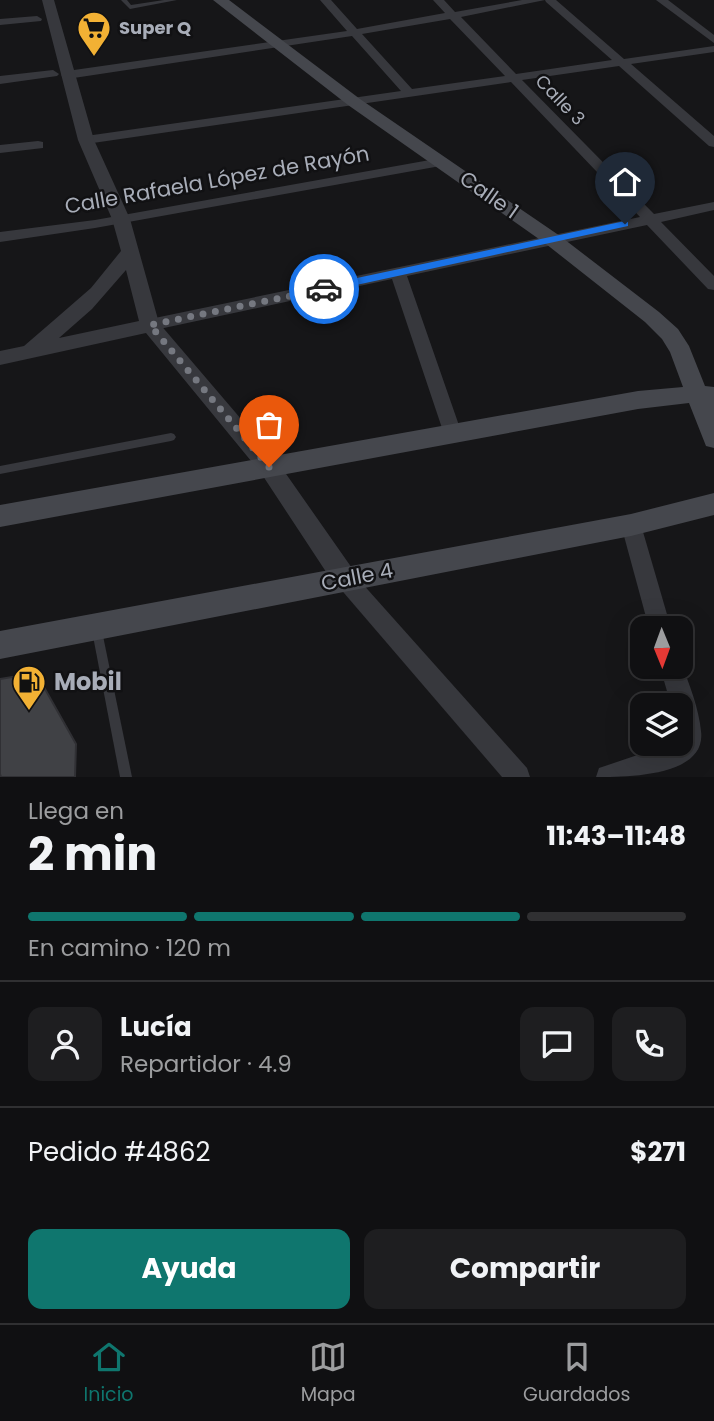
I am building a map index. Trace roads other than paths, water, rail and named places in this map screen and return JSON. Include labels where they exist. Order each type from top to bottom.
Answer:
[{"type":"main road","name":"Calle 1","points":[[220,0],[354,102],[553,240],[652,317],[670,334],[706,395],[714,439]]},
{"type":"main road","points":[[0,516],[638,400],[706,395]]},
{"type":"main road","name":"Calle 4","points":[[0,645],[631,524],[714,505]]},
{"type":"street","points":[[48,0],[60,75],[121,219],[150,325],[269,467],[345,579],[518,777]]},
{"type":"street","points":[[325,0],[410,94]]},
{"type":"street","name":"Calle 3","points":[[438,0],[714,285]]},
{"type":"street","points":[[0,80],[60,75],[278,46],[540,0]]},
{"type":"street","points":[[550,0],[714,143]]},
{"type":"street","points":[[661,0],[714,40]]},
{"type":"street","points":[[0,22],[37,19]]},
{"type":"street","points":[[86,140],[714,49]]},
{"type":"street","points":[[0,149],[38,145]]},
{"type":"street","name":"Calle Rafaela López de Rayón","points":[[0,237],[121,219],[441,162]]},
{"type":"street","points":[[0,358],[714,206]]},
{"type":"street","points":[[23,354],[88,304],[112,278],[129,252]]},
{"type":"street","points":[[398,273],[453,434]]},
{"type":"street","points":[[631,524],[657,616]]},
{"type":"street","points":[[608,777],[678,752],[687,746],[690,732],[675,679]]},
{"type":"lane","points":[[124,0],[130,7],[174,0]]},
{"type":"lane","points":[[0,470],[171,437]]},
{"type":"lane","points":[[96,627],[126,777]]},
{"type":"place","name":"Super Q","points":[[94,58]]},
{"type":"place","name":"Mobil","points":[[29,712]]}]
